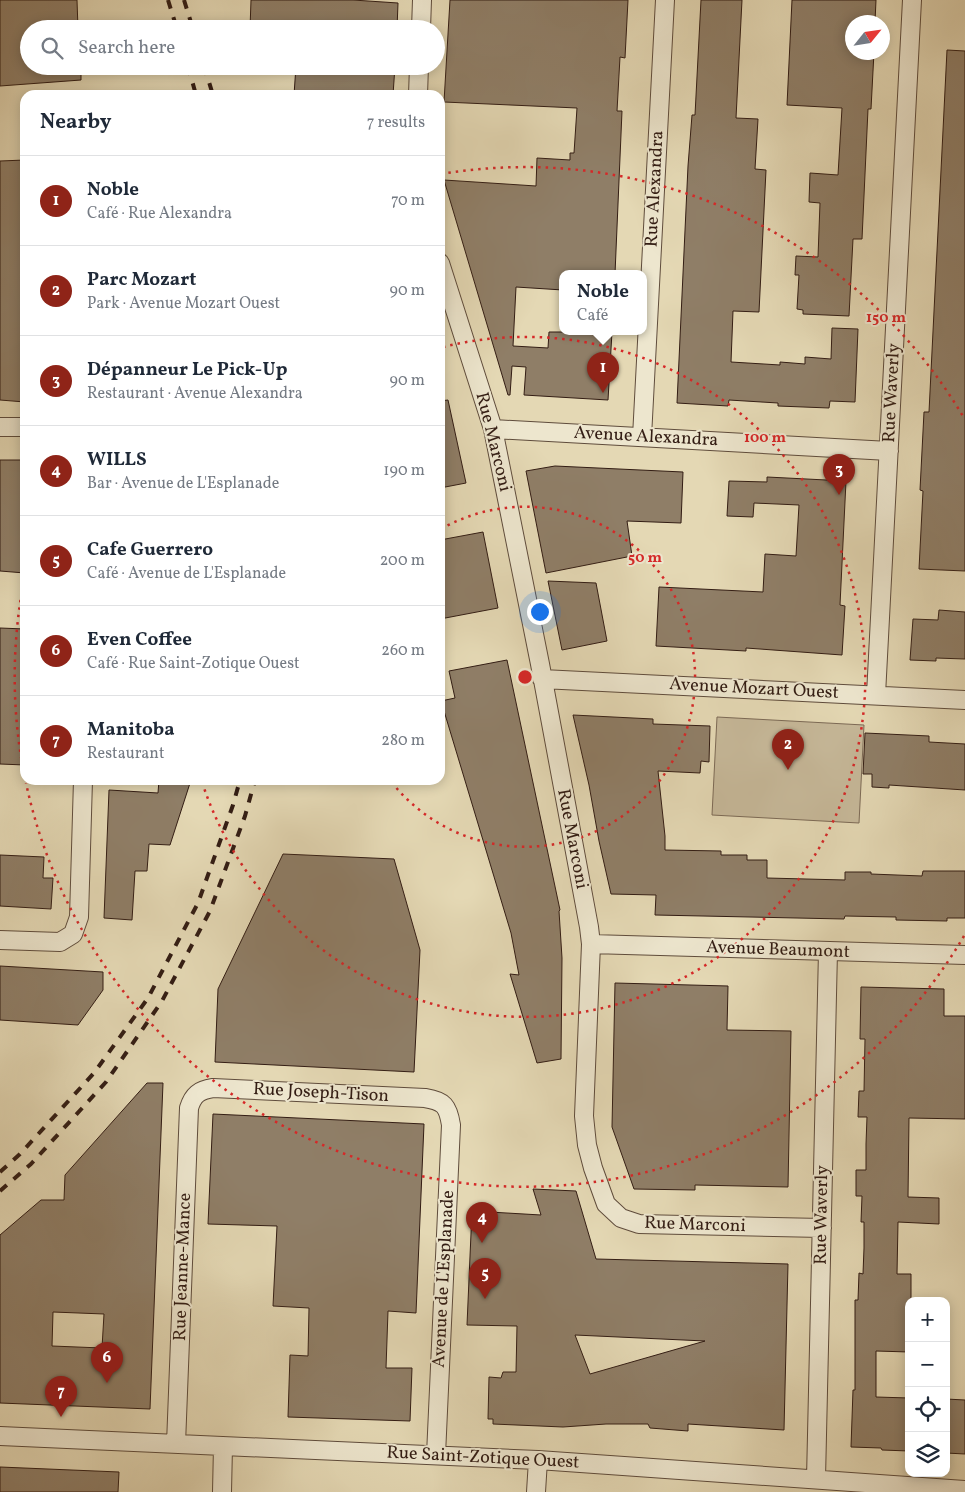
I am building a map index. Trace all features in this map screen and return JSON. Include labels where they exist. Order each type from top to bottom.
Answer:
[{"type":"street","points":[[421,20],[422,0]]},
{"type":"street","name":"Rue Alexandra","points":[[642,438],[665,0]]},
{"type":"street","name":"Rue Waverly","points":[[876,695],[912,0]]},
{"type":"street","points":[[418,90],[419,75]]},
{"type":"street","name":"Rue Marconi","points":[[445,279],[493,429],[591,944],[584,1116],[587,1145],[606,1204],[621,1218],[639,1224],[822,1228]]},
{"type":"street","points":[[0,426],[20,427]]},
{"type":"street","name":"Avenue Alexandra","points":[[493,429],[889,451]]},
{"type":"street","name":"Avenue Mozart Ouest","points":[[542,679],[965,700]]},
{"type":"street","points":[[0,940],[60,942],[73,934],[78,917],[83,785]]},
{"type":"street","name":"Avenue Beaumont","points":[[591,944],[965,955]]},
{"type":"street","name":"Rue Waverly","points":[[816,1479],[828,951]]},
{"type":"street","name":"Rue Joseph-Tison","points":[[197,1093],[213,1088],[406,1097],[436,1100],[445,1105]]},
{"type":"street","name":"Rue Jeanne-Mance","points":[[176,1444],[189,1108],[192,1099],[197,1093]]},
{"type":"street","name":"Avenue de L'Esplanade","points":[[436,1455],[451,1125],[450,1114],[445,1105]]},
{"type":"street","name":"Rue Saint-Zotique Ouest","points":[[0,1436],[538,1460],[965,1490]]},
{"type":"street","points":[[222,1492],[223,1446]]},
{"type":"street","points":[[536,1492],[538,1460]]},
{"type":"shaded area","points":[[717,717],[864,725],[859,823],[712,815]]},
{"type":"building","points":[[0,0],[77,0],[78,20],[20,20],[20,75],[81,75],[81,80],[0,86]]},
{"type":"building","points":[[251,0],[353,0],[398,3],[397,20],[250,20]]},
{"type":"building","points":[[450,0],[628,0],[625,58],[620,57],[617,111],[622,111],[615,270],[559,270],[559,290],[516,287],[513,346],[548,348],[549,332],[559,332],[559,335],[612,335],[608,400],[524,395],[526,367],[512,366],[510,395],[508,395],[445,183],[445,180],[536,186],[537,158],[570,160],[570,153],[574,153],[577,108],[445,102]]},
{"type":"building","points":[[701,0],[742,0],[736,118],[758,119],[755,169],[766,170],[759,312],[733,311],[731,362],[780,365],[780,362],[805,364],[805,357],[831,359],[832,328],[858,329],[855,402],[830,401],[829,408],[778,406],[778,403],[729,400],[728,406],[677,403],[688,166],[692,115],[695,115]]},
{"type":"building","points":[[792,0],[876,0],[875,15],[845,15],[845,60],[874,60],[871,109],[868,109],[862,239],[853,239],[849,316],[803,314],[803,310],[797,309],[799,275],[795,275],[796,256],[818,257],[820,203],[809,202],[810,173],[838,175],[842,108],[787,105]]},
{"type":"building","points":[[947,50],[965,51],[965,571],[919,569],[923,491],[920,490],[924,412],[929,412]]},
{"type":"building","points":[[295,75],[394,75],[393,90],[294,90]]},
{"type":"building","points":[[20,160],[20,402],[0,400],[0,161]]},
{"type":"building","points":[[445,400],[448,400],[466,483],[445,487]]},
{"type":"building","points":[[0,460],[20,460],[20,573],[0,571]]},
{"type":"building","points":[[555,466],[683,472],[681,523],[627,521],[632,556],[546,573],[526,471]]},
{"type":"building","points":[[767,477],[846,481],[840,605],[845,606],[842,655],[746,648],[746,651],[656,646],[659,587],[763,592],[765,554],[796,556],[799,505],[754,503],[753,517],[727,516],[729,481],[767,482]]},
{"type":"building","points":[[483,532],[498,608],[445,618],[445,539]]},
{"type":"building","points":[[548,581],[596,583],[607,641],[562,650]]},
{"type":"building","points":[[939,610],[965,612],[965,659],[936,658],[936,661],[910,660],[913,619],[938,620]]},
{"type":"building","points":[[0,628],[20,629],[20,765],[0,764]]},
{"type":"building","points":[[507,660],[560,910],[562,958],[561,1059],[537,1063],[510,974],[519,975],[511,933],[445,714],[445,700],[455,698],[449,671]]},
{"type":"building","points":[[573,715],[653,719],[653,724],[710,726],[709,762],[701,761],[700,773],[658,771],[665,850],[721,851],[721,855],[747,855],[747,860],[767,860],[767,878],[845,880],[845,872],[922,876],[923,871],[965,871],[965,918],[947,918],[947,921],[896,920],[896,917],[845,916],[844,919],[655,915],[656,895],[611,894]]},
{"type":"building","points":[[865,733],[929,736],[929,742],[965,744],[965,790],[889,785],[889,788],[872,787],[872,774],[863,774]]},
{"type":"building","points":[[159,785],[189,785],[170,845],[149,844],[147,871],[135,871],[132,920],[104,918],[109,790],[158,793]]},
{"type":"building","points":[[283,854],[394,859],[420,950],[414,1072],[215,1062],[218,989]]},
{"type":"building","points":[[0,855],[44,857],[43,878],[53,878],[51,909],[0,906]]},
{"type":"building","points":[[0,966],[103,972],[103,990],[78,1025],[0,1020]]},
{"type":"building","points":[[615,983],[728,986],[727,1030],[791,1031],[788,1187],[695,1185],[695,1190],[634,1189],[612,1127]]},
{"type":"building","points":[[861,987],[944,989],[944,1016],[965,1016],[965,1119],[909,1118],[908,1197],[939,1198],[939,1224],[898,1222],[897,1274],[911,1274],[911,1297],[905,1297],[905,1352],[876,1351],[876,1397],[905,1398],[905,1451],[851,1447],[853,1390],[855,1390],[855,1300],[858,1300],[859,1273],[863,1274],[864,1248],[864,1222],[861,1222],[862,1196],[856,1196],[856,1170],[866,1170],[867,1117],[858,1117],[859,1091],[864,1091],[865,1039],[860,1039]]},
{"type":"building","points":[[147,1083],[163,1083],[150,1409],[0,1403],[0,1235],[41,1200],[64,1200],[65,1175]],"holes":[[[53,1312],[104,1314],[102,1348],[52,1346]]]},
{"type":"building","points":[[213,1114],[424,1124],[416,1313],[388,1311],[386,1368],[412,1368],[410,1421],[288,1417],[290,1355],[308,1356],[309,1308],[273,1306],[277,1226],[208,1224]]},
{"type":"building","points":[[533,1189],[576,1191],[596,1259],[788,1264],[784,1430],[688,1424],[688,1431],[650,1428],[648,1424],[563,1427],[493,1424],[493,1419],[488,1419],[489,1377],[501,1378],[503,1372],[516,1372],[517,1326],[467,1325],[472,1211],[541,1215]],"holes":[[[575,1335],[705,1341],[590,1374]]]},
{"type":"building","points":[[950,1399],[965,1400],[965,1454],[950,1453]]},
{"type":"building","points":[[0,1467],[119,1472],[118,1492],[0,1492]]},
{"type":"railway","points":[[168,0],[174,20]]},
{"type":"railway","points":[[184,0],[190,20]]},
{"type":"railway","points":[[190,75],[195,90]]},
{"type":"railway","points":[[207,75],[211,90]]},
{"type":"railway","points":[[0,1172],[20,1154],[94,1073],[148,998],[198,903],[239,785]]},
{"type":"railway","points":[[0,1191],[31,1164],[106,1082],[162,1001],[210,911],[245,816],[254,785]]},
{"type":"place","name":"Noble","points":[[603,393]]},
{"type":"place","name":"Dépanneur Le Pick-Up","points":[[839,495]]},
{"type":"place","name":"Parc Mozart","points":[[788,770]]},
{"type":"place","name":"WILLS","points":[[482,1243]]},
{"type":"place","name":"Cafe Guerrero","points":[[485,1299]]},
{"type":"place","name":"Even Coffee","points":[[107,1383]]},
{"type":"place","name":"Manitoba","points":[[61,1417]]}]
